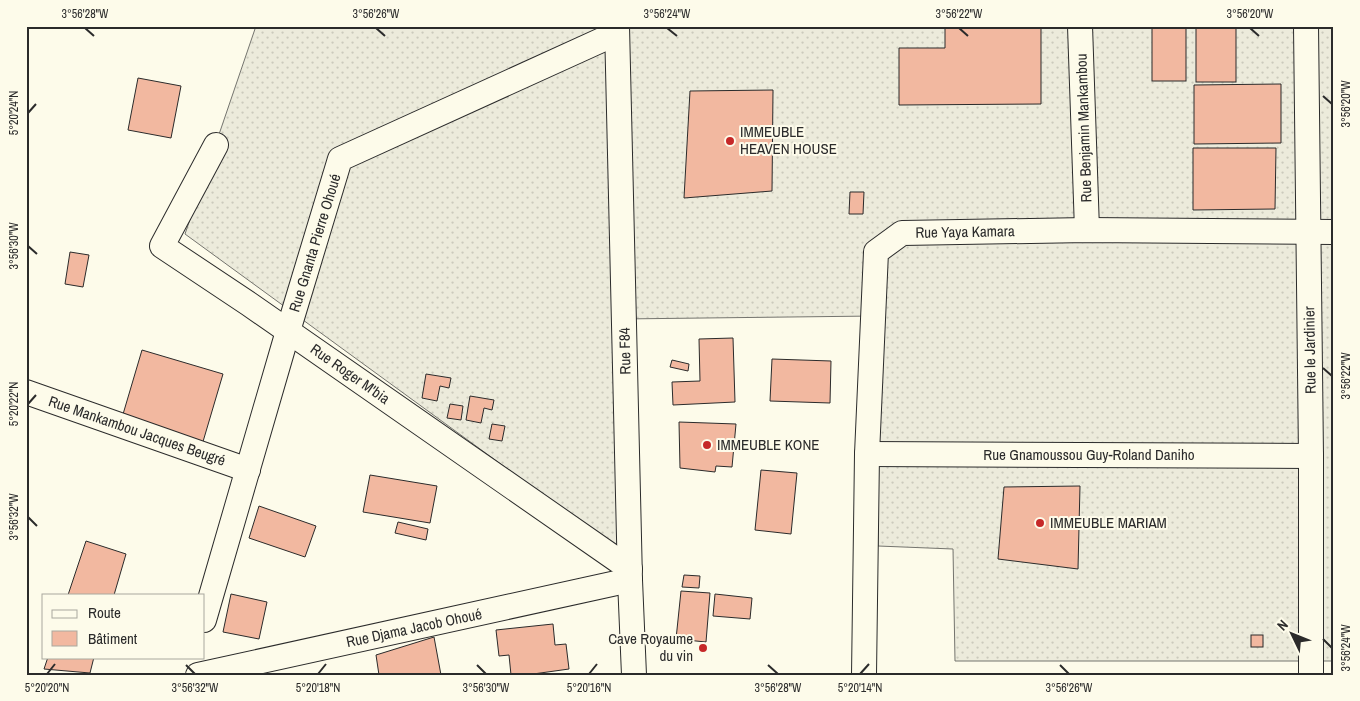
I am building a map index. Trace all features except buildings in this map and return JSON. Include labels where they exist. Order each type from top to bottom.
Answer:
[{"type":"street","name":"Rue Benjamin Mankambou","points":[[1080,26],[1087,230]]},
{"type":"street","name":"Rue le Jardinier","points":[[1306,26],[1311,456],[1311,675]]},
{"type":"street","name":"Rue Gnanta Pierre Ohoué","points":[[205,617],[340,159],[617,30]]},
{"type":"street","name":"Rue F84","points":[[617,30],[634,675]]},
{"type":"street","name":"Rue Roger M'bia","points":[[216,145],[162,246],[288,330],[630,575]]},
{"type":"street","name":"Rue Yaya Kamara","points":[[864,675],[867,454],[876,252],[902,232],[1087,230],[1334,232]]},
{"type":"street","name":"Rue Mankambou Jacques Beugré","points":[[26,392],[248,470]]},
{"type":"street","name":"Rue Gnamoussou Guy-Roland Daniho","points":[[867,454],[1311,456]]},
{"type":"street","name":"Rue Djama Jacob Ohoué","points":[[198,675],[630,575]]},
{"type":"street","points":[[188,675],[193,658]]},
{"type":"shaded area","points":[[256,26],[1334,26],[1334,661],[955,661],[953,549],[878,546],[875,316],[620,319],[631,559],[185,234]]},
{"type":"place","name":"IMMEUBLE HEAVEN HOUSE","points":[[730,141]]},
{"type":"place","name":"IMMEUBLE KONE","points":[[707,445]]},
{"type":"place","name":"IMMEUBLE MARIAM","points":[[1040,523]]},
{"type":"place","name":"Cave Royaume du vin","points":[[703,648]]}]
